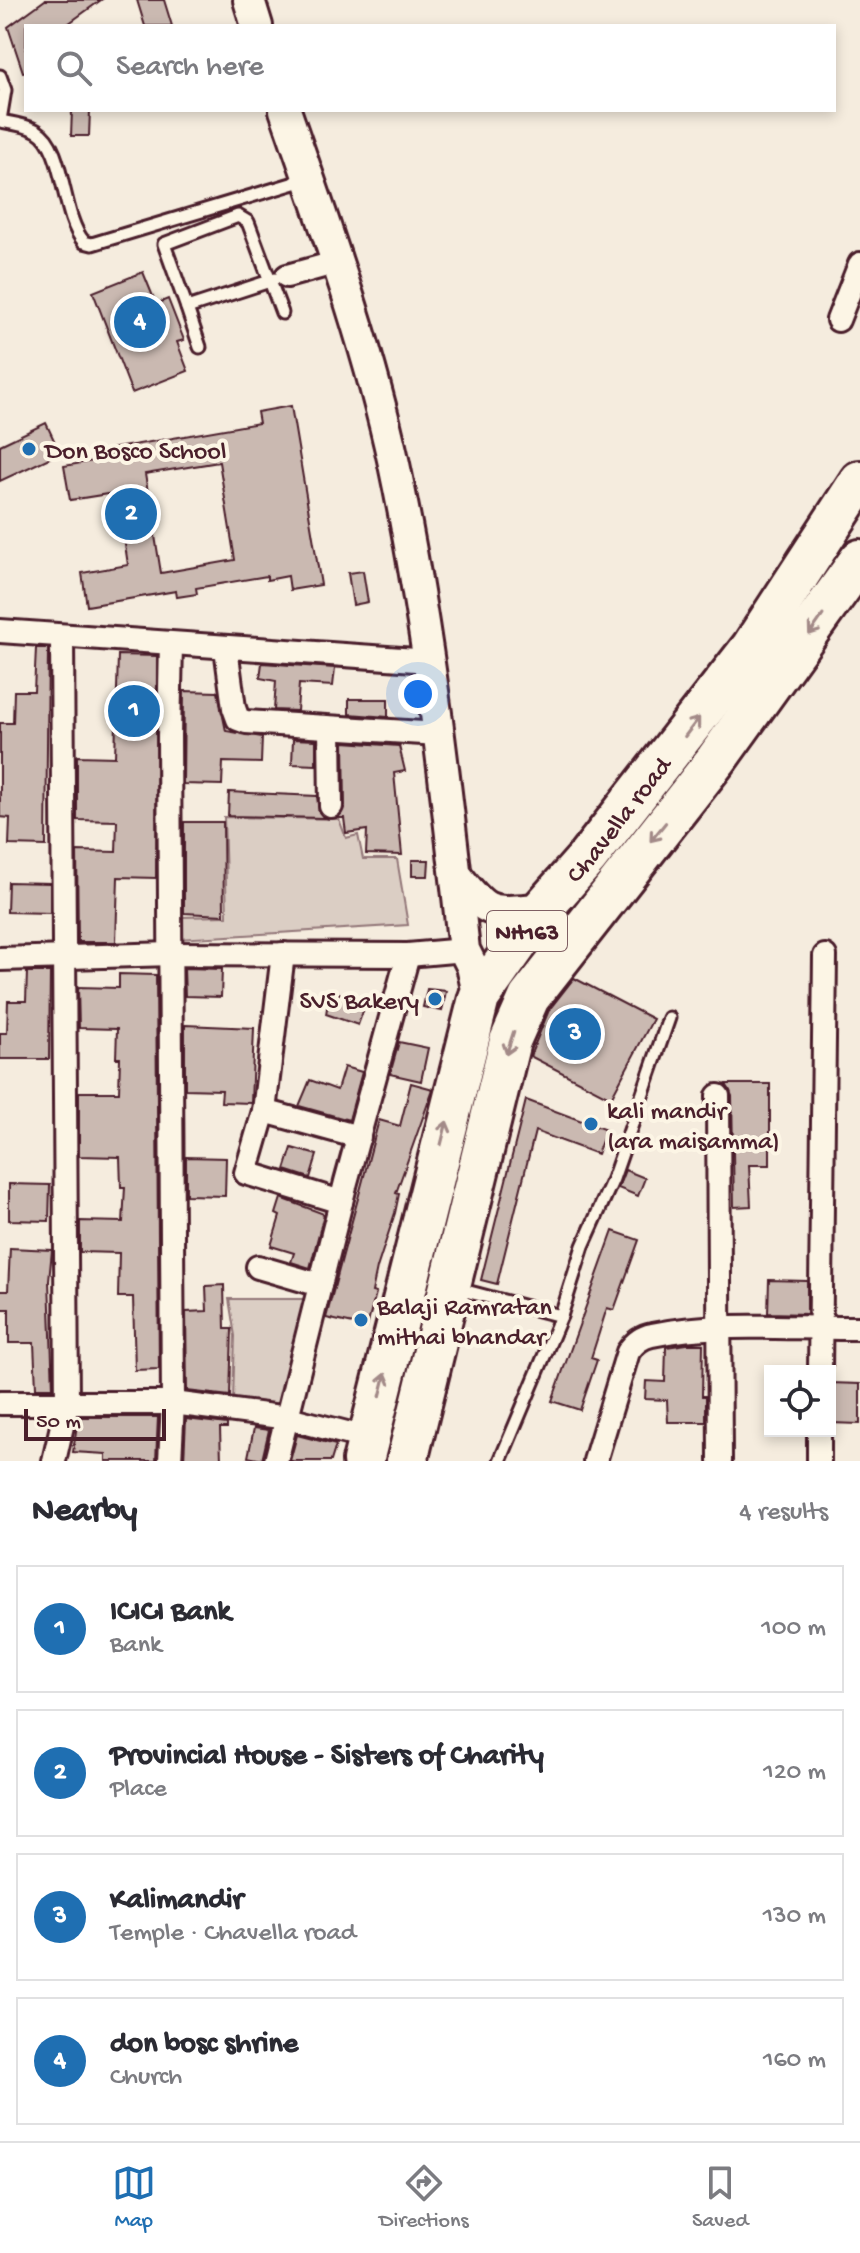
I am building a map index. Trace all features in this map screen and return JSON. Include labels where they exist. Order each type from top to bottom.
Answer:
[{"type":"highway","name":"Chavella road","points":[[366,1450],[479,998],[542,909],[598,845],[752,647],[860,481]]},
{"type":"highway","name":"Chavella road","points":[[407,1461],[510,1041],[529,998],[743,724],[860,560]]},
{"type":"main road","points":[[249,0],[256,24]]},
{"type":"main road","points":[[286,112],[338,262],[393,462],[430,661],[464,950],[472,966],[479,998]]},
{"type":"main road","points":[[456,874],[480,906],[489,911],[542,909]]},
{"type":"street","points":[[279,278],[338,262]]},
{"type":"street","points":[[838,320],[860,264]]},
{"type":"street","points":[[0,631],[430,661]]},
{"type":"street","points":[[54,1461],[67,1404],[62,637]]},
{"type":"street","points":[[170,1461],[173,1403],[171,644]]},
{"type":"street","points":[[226,648],[238,719],[254,724],[439,734]]},
{"type":"street","points":[[330,728],[331,806]]},
{"type":"street","points":[[0,959],[172,954],[408,955],[464,950]]},
{"type":"street","points":[[283,954],[264,1111],[246,1176],[341,1202]]},
{"type":"street","points":[[276,1461],[341,1202],[408,955]]},
{"type":"street","points":[[820,1365],[825,956]]},
{"type":"street","points":[[718,1096],[720,1461]]},
{"type":"street","points":[[264,1111],[359,1137]]},
{"type":"street","points":[[258,1267],[320,1285]]},
{"type":"street","points":[[595,1461],[628,1352],[635,1341],[651,1335],[719,1329],[860,1328]]},
{"type":"street","points":[[0,1403],[173,1403],[288,1418],[366,1450]]},
{"type":"street","points":[[819,1437],[819,1461]]},
{"type":"lane","points":[[0,76],[5,90],[0,120],[38,131],[49,144],[74,226],[84,242],[92,244],[309,179]]},
{"type":"lane","points":[[200,347],[164,244],[238,216],[248,222],[279,278],[282,313]]},
{"type":"lane","points":[[187,308],[279,278]]},
{"type":"lane","points":[[500,1461],[561,1316],[583,1246],[613,1179],[669,1018]]},
{"type":"lane","points":[[450,1287],[561,1316]]},
{"type":"shaded area","points":[[224,817],[339,819],[346,838],[358,835],[363,859],[397,859],[408,925],[178,939],[178,917],[227,916]]},
{"type":"shaded area","points":[[229,1299],[305,1299],[306,1314],[284,1410],[233,1400],[235,1336]]},
{"type":"building","points":[[45,0],[101,0],[68,24],[24,24],[24,72],[8,27]]},
{"type":"building","points":[[137,0],[164,0],[171,24],[144,24]]},
{"type":"building","points":[[72,112],[90,112],[89,136],[71,136]]},
{"type":"building","points":[[143,272],[156,304],[168,299],[184,340],[177,342],[188,371],[132,393],[93,292]]},
{"type":"building","points":[[291,406],[321,585],[290,590],[288,576],[267,580],[267,576],[196,588],[197,594],[177,597],[176,591],[87,606],[82,573],[128,565],[123,531],[115,533],[108,494],[70,500],[64,466],[111,458],[110,449],[259,423],[257,412]],"holes":[[[219,462],[235,560],[161,573],[145,474]]]},
{"type":"building","name":"Don Bosco School","points":[[46,423],[60,453],[0,481],[0,445]]},
{"type":"building","points":[[363,571],[368,602],[353,605],[348,573]]},
{"type":"building","points":[[36,648],[48,648],[46,846],[9,845],[10,818],[0,817],[0,723],[13,723],[14,691],[34,691]]},
{"type":"building","points":[[118,655],[157,656],[156,878],[118,877],[116,942],[78,942],[77,851],[116,852],[117,821],[77,820],[77,756],[115,757]]},
{"type":"building","points":[[262,663],[335,668],[333,686],[299,684],[297,711],[274,710],[276,681],[260,678]]},
{"type":"building","points":[[184,691],[218,692],[226,731],[262,737],[261,763],[223,762],[222,785],[183,784]]},
{"type":"building","points":[[349,699],[388,699],[388,717],[349,714]]},
{"type":"building","points":[[293,739],[316,740],[316,765],[292,764]]},
{"type":"building","points":[[344,742],[399,746],[405,771],[394,773],[402,855],[366,854],[367,830],[346,833],[344,818],[338,818],[345,806]]},
{"type":"building","points":[[229,792],[317,796],[319,812],[324,818],[228,816]]},
{"type":"building","points":[[184,822],[223,822],[224,915],[184,913]]},
{"type":"building","points":[[412,860],[429,860],[428,876],[412,876]]},
{"type":"building","points":[[8,882],[50,883],[50,913],[7,912]]},
{"type":"building","points":[[184,968],[222,969],[221,997],[185,996]]},
{"type":"building","points":[[27,972],[50,972],[49,1059],[0,1059],[0,1033],[7,1033],[8,1001],[26,1001]]},
{"type":"building","points":[[119,974],[156,975],[159,1369],[135,1370],[133,1297],[118,1297],[119,1253],[80,1252],[80,1221],[123,1222],[125,1187],[121,1187],[120,1157],[79,1156],[79,1092],[119,1092],[120,1058],[116,1058],[117,1029],[79,1028],[78,987],[119,988]]},
{"type":"building","points":[[574,978],[653,1019],[611,1098],[530,1056],[549,1010]]},
{"type":"building","name":"SVS Bakery","points":[[427,989],[446,991],[442,1011],[423,1007]]},
{"type":"building","points":[[330,990],[366,1003],[358,1025],[326,1014]]},
{"type":"building","points":[[185,1025],[254,1028],[251,1103],[221,1102],[222,1090],[185,1089]]},
{"type":"building","points":[[399,1042],[428,1048],[421,1081],[390,1074]]},
{"type":"building","points":[[344,1067],[362,1072],[349,1120],[299,1106],[310,1080],[337,1090]]},
{"type":"building","points":[[411,1083],[433,1089],[396,1193],[399,1194],[395,1213],[377,1268],[372,1292],[376,1293],[367,1327],[326,1318],[379,1120],[400,1126]]},
{"type":"building","points":[[726,1084],[770,1084],[770,1165],[749,1165],[751,1206],[734,1207],[732,1096]]},
{"type":"building","points":[[526,1100],[606,1130],[597,1154],[535,1131],[497,1284],[481,1280]]},
{"type":"building","points":[[292,1148],[317,1155],[310,1178],[285,1170]]},
{"type":"building","points":[[186,1157],[226,1158],[225,1196],[186,1195]]},
{"type":"building","points":[[625,1170],[645,1178],[638,1196],[618,1188]]},
{"type":"building","points":[[9,1184],[50,1185],[49,1221],[9,1220]]},
{"type":"building","points":[[281,1198],[324,1214],[310,1268],[291,1262],[294,1253],[271,1246],[280,1216],[276,1214]]},
{"type":"building","points":[[613,1231],[639,1240],[614,1310],[607,1308],[591,1358],[597,1360],[580,1410],[552,1401]]},
{"type":"building","points":[[10,1248],[52,1250],[49,1281],[53,1388],[36,1388],[34,1343],[9,1343],[9,1309],[0,1309],[0,1291],[8,1291]]},
{"type":"building","points":[[769,1280],[807,1281],[807,1314],[768,1313]]},
{"type":"building","points":[[224,1285],[225,1329],[232,1329],[230,1396],[187,1391],[186,1312],[207,1311],[206,1286]]},
{"type":"building","points":[[703,1344],[702,1396],[706,1396],[706,1422],[668,1422],[667,1400],[645,1399],[646,1381],[665,1382],[666,1347]]},
{"type":"building","points":[[836,1383],[860,1384],[860,1424],[836,1423]]},
{"type":"building","points":[[78,1417],[158,1417],[156,1461],[106,1461],[106,1454],[73,1452]]},
{"type":"building","points":[[186,1419],[227,1424],[227,1428],[220,1428],[221,1461],[184,1461]]},
{"type":"building","points":[[254,1428],[269,1430],[262,1460],[248,1457]]},
{"type":"building","points":[[297,1435],[336,1445],[331,1461],[290,1461]]},
{"type":"place","name":"don bosc shrine","points":[[140,322]]},
{"type":"place","name":"Don Bosco School","points":[[29,449]]},
{"type":"place","name":"Provincial House - Sisters of Charity","points":[[131,514]]},
{"type":"place","name":"ICICI Bank","points":[[134,711]]},
{"type":"place","name":"SVS Bakery","points":[[435,999]]},
{"type":"place","name":"Kalimandir","points":[[575,1034]]},
{"type":"place","name":"kali mandir (ara maisamma)","points":[[591,1124]]},
{"type":"place","name":"Balaji Ramratan mithai bhandar","points":[[361,1320]]}]
